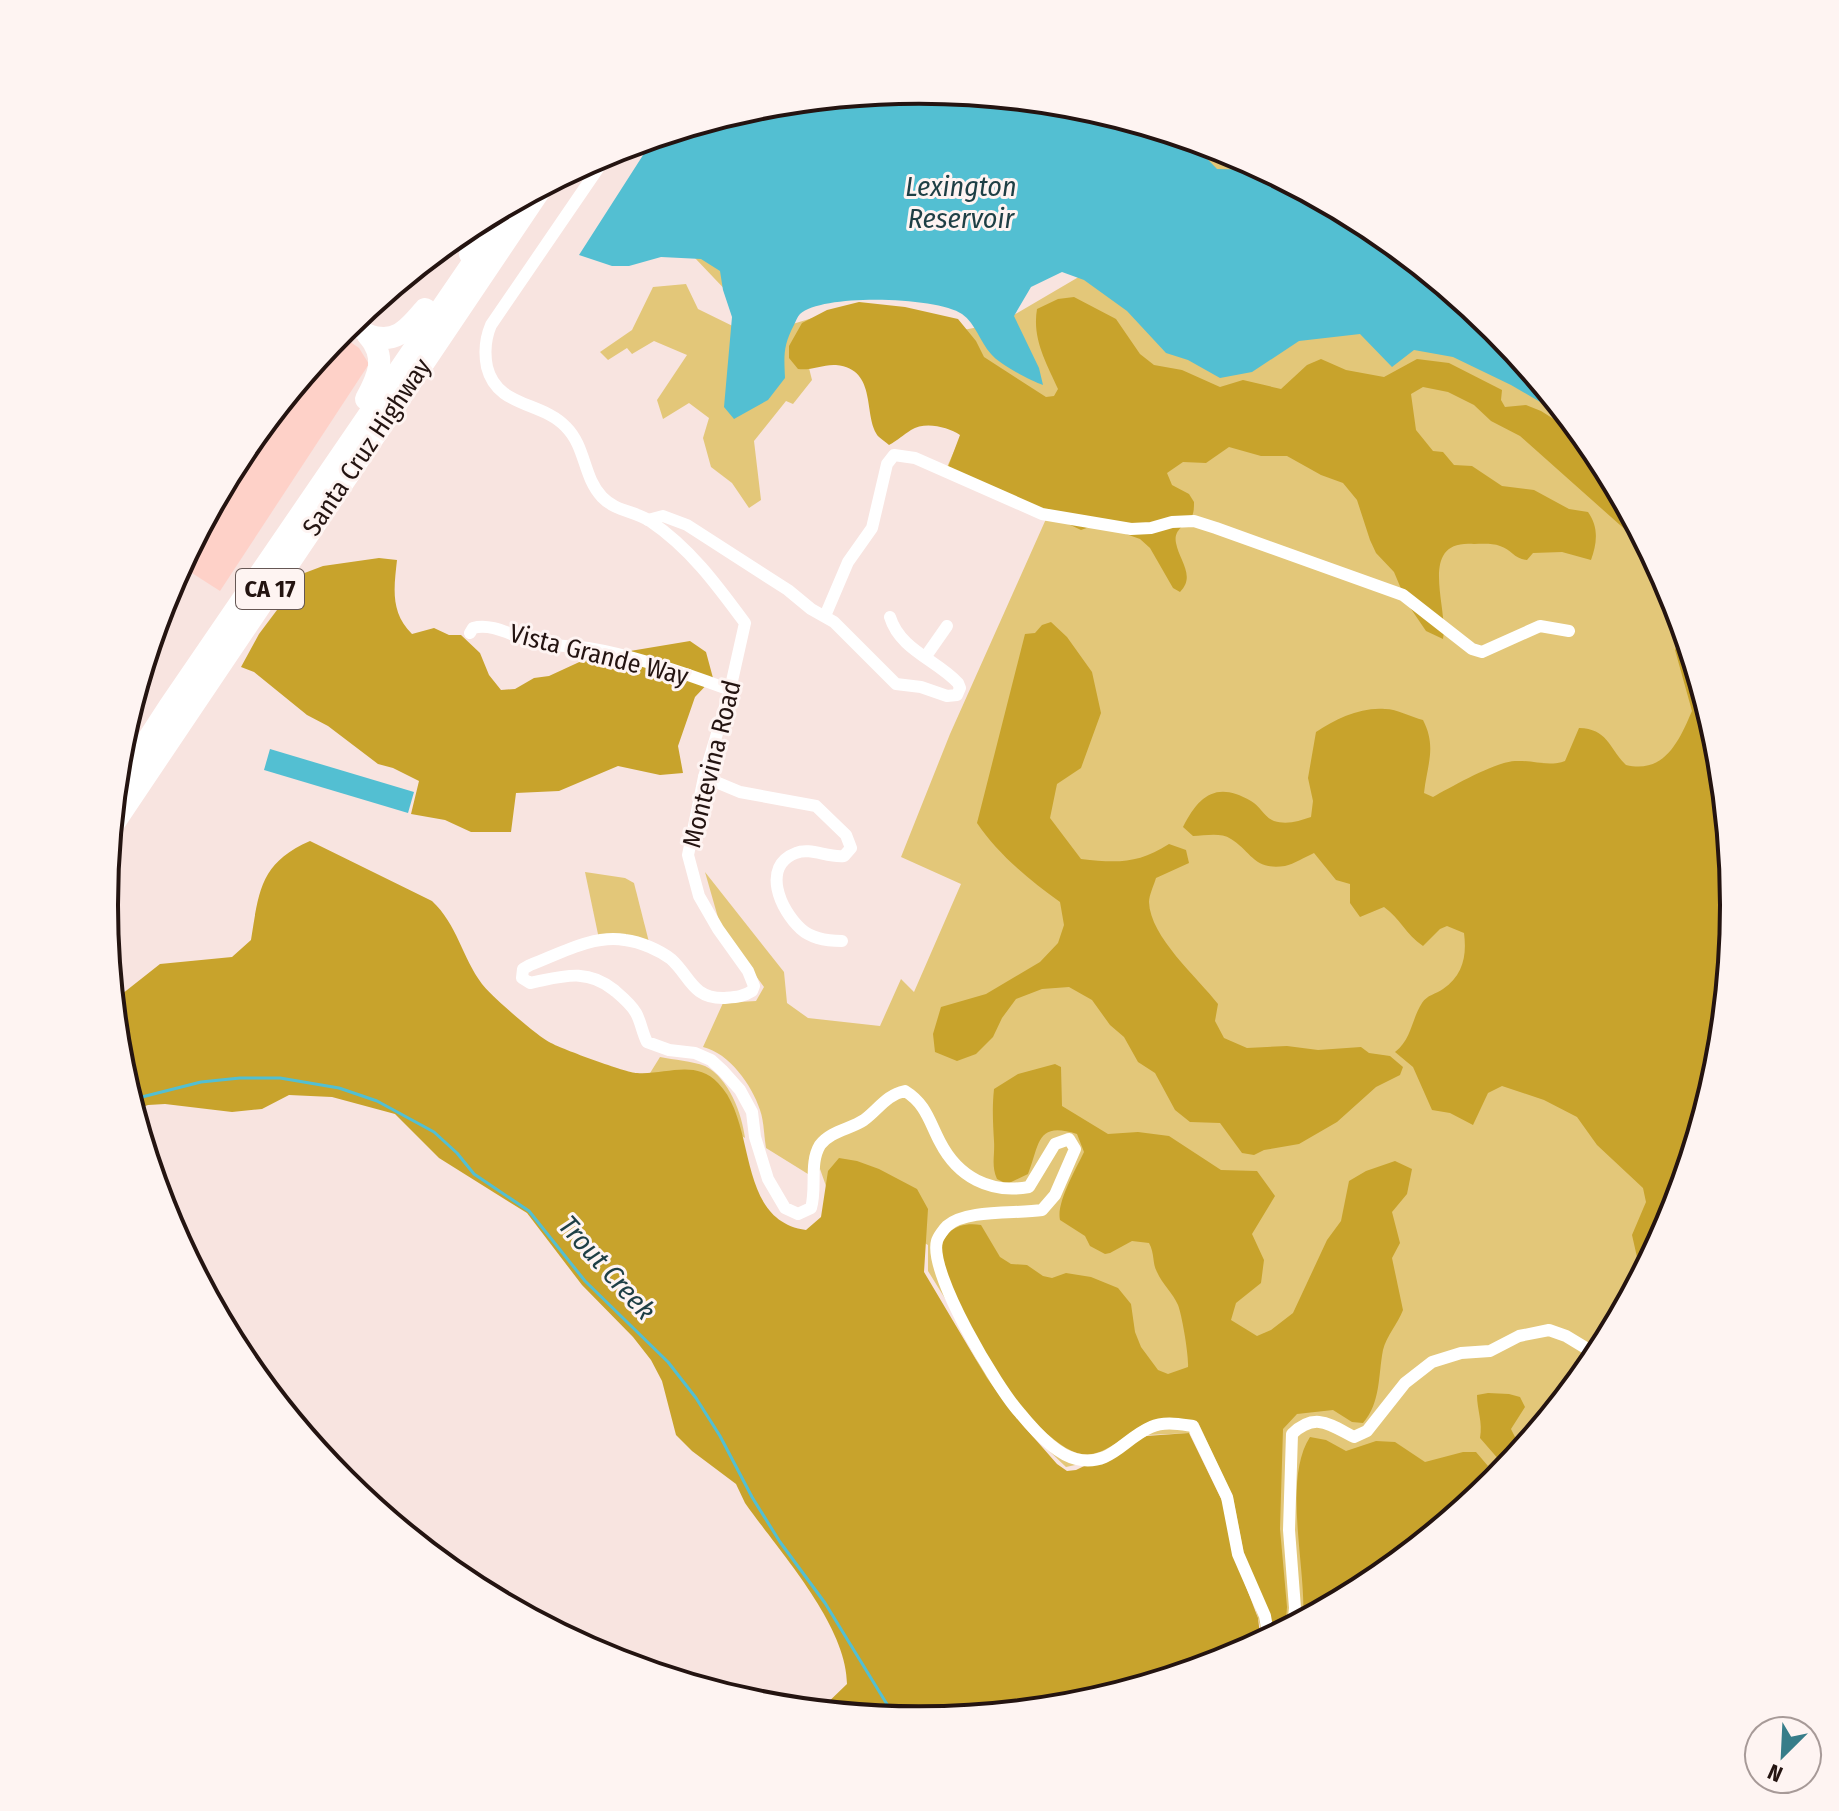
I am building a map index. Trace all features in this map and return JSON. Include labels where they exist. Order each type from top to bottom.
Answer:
[{"type":"highway","name":"Santa Cruz Highway","points":[[124,808],[530,205]]},
{"type":"highway","name":"Santa Cruz Highway","points":[[130,768],[498,224]]},
{"type":"highway","points":[[362,331],[392,339],[405,332],[491,229]]},
{"type":"highway","points":[[319,488],[379,369],[379,352],[360,332]]},
{"type":"street","name":"Montevina Road","points":[[595,173],[494,320],[485,350],[489,372],[499,390],[562,423],[582,449],[591,480],[600,495],[610,504],[648,520],[700,563],[745,623],[689,843],[690,865],[699,896],[748,971],[754,986],[752,991],[736,997],[709,998],[662,953],[629,940],[608,938],[530,965],[522,972],[524,980],[534,983],[573,974],[599,980],[623,997],[636,1013],[647,1042],[711,1060],[740,1090],[752,1112],[755,1137],[768,1179],[785,1208],[798,1214],[811,1208],[816,1193],[814,1162],[821,1144],[837,1132],[864,1120],[894,1093],[905,1091],[920,1100],[942,1145],[957,1167],[974,1181],[988,1186],[1012,1190],[1029,1187],[1055,1144],[1069,1139],[1075,1149],[1055,1195],[1042,1210],[963,1216],[947,1226],[937,1240],[937,1262],[941,1273],[971,1336],[1018,1412],[1051,1445],[1074,1459],[1102,1460],[1152,1426],[1174,1423],[1193,1426],[1227,1497],[1238,1554],[1267,1627]]},
{"type":"street","points":[[825,616],[843,570],[872,528],[887,464],[894,455],[915,458],[1042,514],[1131,529],[1172,522],[1205,524],[1403,595],[1472,649],[1482,652],[1540,626],[1569,631]]},
{"type":"street","points":[[648,520],[663,516],[687,525],[825,616],[896,684],[921,687],[947,696],[957,695],[960,688],[958,683],[906,642],[893,627],[890,617]]},
{"type":"street","name":"Vista Grande Way","points":[[470,633],[480,626],[537,643],[590,649],[690,675],[730,690]]},
{"type":"street","points":[[926,656],[947,626]]},
{"type":"street","points":[[704,777],[740,792],[816,806],[846,835],[851,848],[844,856],[830,858],[803,851],[785,858],[776,870],[776,889],[789,915],[802,930],[820,938],[842,941]]},
{"type":"street","points":[[1294,1613],[1289,1530],[1292,1434],[1303,1423],[1317,1420],[1354,1437],[1367,1431],[1405,1383],[1432,1362],[1461,1353],[1490,1351],[1519,1336],[1549,1330],[1587,1349]]},
{"type":"shaded area","points":[[900,105],[1024,111],[1127,131],[1177,147],[1226,165],[1320,211],[1365,239],[1448,303],[1522,377],[1586,460],[1614,505],[1660,599],[1694,698],[1706,749],[1719,853],[1721,906],[1714,1010],[1706,1062],[1694,1113],[1660,1212],[1614,1306],[1586,1351],[1522,1434],[1486,1472],[1448,1508],[1365,1572],[1320,1600],[1261,1630],[1230,1511],[1193,1433],[1147,1435],[1089,1462],[1066,1467],[998,1402],[928,1271],[928,1245],[826,1186],[820,1169],[816,1179],[766,1148],[761,1114],[745,1081],[722,1056],[703,1047],[723,1003],[756,1001],[764,987],[721,928],[705,872],[784,972],[787,1003],[808,1018],[880,1026],[901,979],[914,992],[961,884],[901,857],[950,734],[1046,519],[947,467],[982,389],[806,356],[812,380],[793,404],[786,401],[754,441],[761,500],[749,508],[732,483],[711,467],[703,438],[709,418],[689,403],[663,419],[657,400],[687,355],[654,341],[632,354],[627,348],[608,360],[600,352],[632,330],[653,287],[686,284],[698,309],[753,336],[839,310],[926,337],[1000,323],[1094,268],[1158,258],[806,292],[753,319],[694,257]]},
{"type":"shaded area","points":[[1074,297],[1116,319],[1140,354],[1154,365],[1182,370],[1220,387],[1243,380],[1281,389],[1307,365],[1321,359],[1346,370],[1384,377],[1417,359],[1449,363],[1502,390],[1501,400],[1505,407],[1526,405],[1558,421],[1586,460],[1628,532],[1520,436],[1491,421],[1474,405],[1448,392],[1423,387],[1411,394],[1416,430],[1433,451],[1443,452],[1454,465],[1472,466],[1502,486],[1534,490],[1569,509],[1588,512],[1596,536],[1591,560],[1562,552],[1533,553],[1527,560],[1497,545],[1456,545],[1446,552],[1440,564],[1443,639],[1426,631],[1407,603],[1394,572],[1376,553],[1357,500],[1343,483],[1287,456],[1261,456],[1229,447],[1206,463],[1183,462],[1167,473],[1172,485],[1189,494],[1194,502],[1192,516],[1178,531],[1176,538],[1187,574],[1185,586],[1180,592],[1173,588],[1150,548],[1140,539],[1098,524],[1081,530],[948,467],[960,435],[949,430],[936,426],[917,427],[889,445],[874,429],[867,395],[858,375],[849,368],[836,365],[798,369],[789,358],[789,346],[802,323],[827,310],[859,302],[905,307],[958,319],[976,341],[984,357],[1046,397],[1054,396],[1058,389],[1038,340],[1036,320],[1037,309],[1058,299]]},
{"type":"shaded area","points":[[350,342],[359,348],[369,364],[220,591],[191,573],[225,505],[284,418]]},
{"type":"shaded area","points":[[379,558],[397,560],[397,608],[412,634],[434,628],[449,635],[461,635],[480,653],[489,675],[501,690],[515,689],[534,678],[549,676],[588,658],[690,641],[706,652],[713,678],[695,697],[678,746],[683,773],[660,775],[618,766],[559,791],[516,793],[511,832],[471,832],[445,820],[411,814],[419,781],[378,764],[328,726],[307,715],[254,672],[241,667],[259,634],[280,606],[294,577],[323,566]]},
{"type":"shaded area","points":[[1051,622],[1067,637],[1092,672],[1101,713],[1081,768],[1057,784],[1050,818],[1081,859],[1137,859],[1169,844],[1186,850],[1189,863],[1156,878],[1149,899],[1151,915],[1166,943],[1218,1004],[1215,1021],[1224,1038],[1247,1048],[1287,1046],[1318,1050],[1361,1047],[1369,1053],[1390,1056],[1403,1067],[1400,1075],[1376,1087],[1337,1122],[1299,1144],[1264,1150],[1254,1155],[1242,1153],[1220,1123],[1190,1122],[1175,1110],[1155,1073],[1138,1062],[1124,1037],[1110,1025],[1092,1000],[1069,987],[1042,989],[1016,999],[993,1037],[976,1054],[957,1061],[935,1052],[933,1034],[941,1007],[986,994],[1040,962],[1058,943],[1064,925],[1060,902],[1015,866],[977,823],[1025,634],[1035,633],[1042,625]]},
{"type":"shaded area","points":[[1677,645],[1694,698],[1714,801],[1721,906],[1719,958],[1706,1062],[1694,1113],[1660,1212],[1638,1259],[1632,1235],[1646,1202],[1643,1188],[1597,1145],[1577,1117],[1544,1100],[1502,1086],[1488,1093],[1473,1125],[1450,1113],[1432,1110],[1413,1067],[1395,1052],[1405,1041],[1424,1000],[1455,978],[1464,957],[1464,933],[1447,926],[1423,946],[1384,907],[1360,917],[1350,903],[1350,884],[1336,880],[1314,853],[1285,866],[1266,866],[1227,837],[1193,836],[1183,827],[1203,799],[1219,792],[1239,795],[1251,801],[1274,821],[1288,823],[1311,817],[1313,801],[1308,778],[1316,732],[1340,718],[1366,710],[1390,709],[1423,720],[1430,748],[1424,793],[1433,797],[1506,762],[1565,761],[1579,728],[1602,735],[1626,765],[1651,765],[1661,760],[1676,744],[1692,711],[1675,650]]},
{"type":"shaded area","points":[[310,841],[432,901],[448,920],[482,984],[551,1043],[631,1072],[690,1070],[709,1076],[730,1100],[758,1190],[768,1208],[783,1222],[806,1230],[821,1217],[828,1171],[839,1158],[879,1169],[917,1189],[928,1209],[924,1272],[987,1378],[1014,1415],[1057,1464],[1067,1471],[1076,1470],[1146,1436],[1189,1433],[1227,1511],[1234,1555],[1258,1618],[1260,1631],[1177,1664],[1076,1692],[972,1705],[920,1707],[829,1701],[847,1684],[836,1637],[823,1613],[792,1565],[745,1503],[736,1484],[676,1435],[662,1381],[651,1360],[582,1285],[527,1213],[439,1158],[395,1114],[332,1097],[289,1095],[262,1109],[232,1112],[165,1104],[143,1107],[133,1062],[123,993],[160,964],[232,957],[251,940],[260,893],[271,869],[293,850]]},
{"type":"shaded area","points":[[585,872],[625,878],[634,883],[651,950],[599,939]]},
{"type":"shaded area","points":[[660,1057],[700,1064],[721,1079],[733,1098],[745,1138],[647,1078]]},
{"type":"shaded area","points":[[1055,1064],[1061,1067],[1062,1106],[1108,1134],[1138,1132],[1169,1136],[1221,1170],[1257,1171],[1275,1196],[1252,1234],[1264,1260],[1261,1283],[1236,1303],[1231,1320],[1257,1336],[1271,1330],[1293,1313],[1327,1240],[1341,1221],[1349,1181],[1395,1161],[1412,1169],[1407,1194],[1392,1212],[1400,1243],[1392,1258],[1403,1310],[1383,1350],[1376,1398],[1369,1415],[1363,1423],[1352,1422],[1333,1410],[1297,1414],[1283,1429],[1280,1529],[1287,1607],[1286,1618],[1274,1624],[1270,1626],[1244,1554],[1233,1497],[1198,1422],[1155,1420],[1103,1451],[1083,1454],[1072,1451],[1038,1426],[1021,1407],[988,1358],[953,1294],[942,1262],[942,1244],[956,1228],[981,1225],[1000,1257],[1011,1264],[1027,1265],[1052,1278],[1066,1273],[1091,1277],[1118,1288],[1131,1304],[1135,1332],[1141,1347],[1158,1370],[1168,1374],[1188,1367],[1180,1310],[1157,1272],[1149,1243],[1132,1241],[1105,1254],[1090,1246],[1085,1236],[1060,1220],[1064,1195],[1084,1152],[1077,1134],[1064,1131],[1047,1133],[1038,1145],[1028,1174],[1007,1184],[997,1179],[994,1165],[994,1089],[1018,1074]]},
{"type":"shaded area","points":[[1509,1394],[1520,1397],[1525,1407],[1511,1429],[1515,1442],[1498,1459],[1480,1438],[1477,1395]]},
{"type":"shaded area","points":[[1310,1437],[1326,1440],[1346,1451],[1376,1441],[1395,1442],[1425,1462],[1463,1452],[1476,1452],[1488,1466],[1448,1508],[1407,1541],[1365,1572],[1303,1609],[1297,1501],[1302,1455]]},
{"type":"water","name":"Lexington Reservoir","points":[[920,104],[1024,111],[1076,119],[1127,131],[1206,158],[1217,169],[1236,169],[1320,211],[1365,239],[1448,303],[1486,339],[1544,404],[1453,357],[1414,350],[1392,367],[1360,334],[1299,341],[1252,372],[1220,378],[1188,360],[1166,353],[1127,311],[1084,280],[1062,272],[1031,287],[1014,316],[1039,368],[1043,385],[995,358],[967,318],[949,308],[906,301],[855,300],[813,307],[799,315],[786,345],[785,378],[768,400],[734,419],[724,407],[732,317],[720,271],[701,259],[661,257],[629,266],[612,266],[579,255],[644,154],[712,131],[815,111]]},
{"type":"water","points":[[270,749],[414,792],[408,813],[264,770]]},
{"type":"waterway","name":"Trout Creek","points":[[141,1097],[201,1082],[280,1078],[339,1088],[377,1101],[434,1132],[474,1174],[529,1211],[585,1281],[668,1362],[696,1398],[780,1542],[825,1603],[888,1706]]}]
